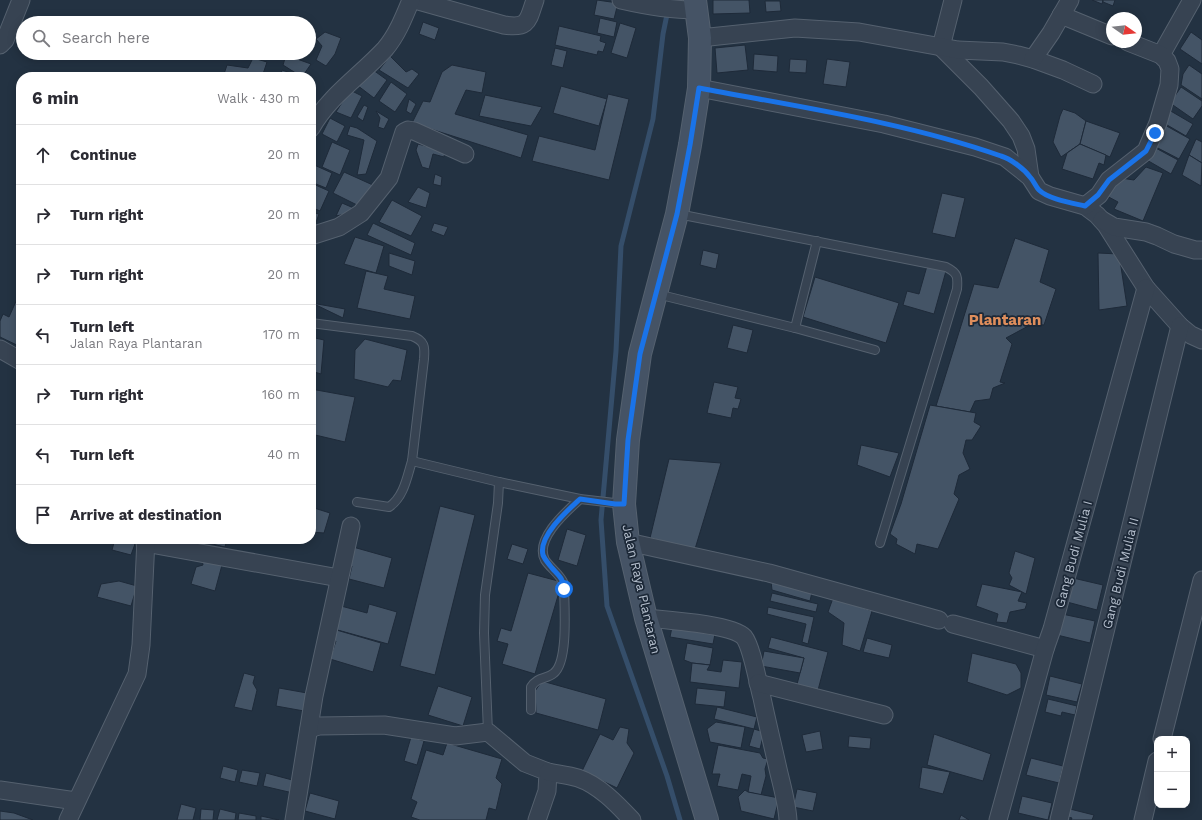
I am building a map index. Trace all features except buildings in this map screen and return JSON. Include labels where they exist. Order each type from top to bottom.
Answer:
[{"type":"main road","name":"Jalan Raya Plantaran","points":[[696,5],[700,38],[699,88],[690,145],[677,214],[640,354],[628,440],[615,504],[628,542],[646,618],[707,820]]},
{"type":"street","points":[[0,45],[5,40],[20,0]]},
{"type":"street","points":[[316,120],[334,97],[386,48],[402,22],[411,0]]},
{"type":"street","points":[[415,0],[516,27],[523,25],[528,19],[535,0]]},
{"type":"street","points":[[621,0],[652,8],[673,10],[696,5]]},
{"type":"street","points":[[941,47],[953,0]]},
{"type":"street","points":[[1033,59],[1051,33],[1070,0]]},
{"type":"street","points":[[1161,55],[1192,0]]},
{"type":"street","points":[[1061,15],[1106,34]]},
{"type":"street","points":[[700,38],[806,28],[868,34],[971,52],[1003,52],[1033,59],[1063,70],[1093,84]]},
{"type":"street","points":[[941,47],[981,87],[1011,121],[1021,136],[1026,149],[1030,177]]},
{"type":"street","points":[[1085,206],[1098,195],[1109,180],[1146,151],[1155,133],[1169,85],[1170,69],[1167,61],[1161,55],[1142,48]]},
{"type":"street","points":[[699,88],[884,124],[975,147],[1005,157],[1030,177],[1039,190],[1050,196],[1085,206],[1097,215],[1102,220],[1146,288],[1180,326],[1202,340]]},
{"type":"street","points":[[316,234],[339,227],[361,214],[389,178],[404,132],[408,130],[414,131],[465,154]]},
{"type":"street","points":[[1102,220],[1114,227],[1146,232],[1181,246],[1195,250],[1202,250]]},
{"type":"street","name":"Gang Budi Mulia I","points":[[998,820],[1146,288]]},
{"type":"street","name":"Gang Budi Mulia II","points":[[1060,820],[1180,326]]},
{"type":"street","points":[[0,349],[16,358]]},
{"type":"street","points":[[294,820],[314,696],[338,578],[351,526]]},
{"type":"street","points":[[628,542],[769,574],[1045,649]]},
{"type":"street","points":[[68,820],[137,674],[140,657],[146,544]]},
{"type":"street","points":[[162,544],[338,578]]},
{"type":"street","points":[[1163,736],[1202,580]]},
{"type":"street","points":[[646,618],[673,620],[713,626],[736,632],[744,637],[749,645],[785,798],[788,820]]},
{"type":"street","points":[[758,683],[884,715]]},
{"type":"street","points":[[309,729],[319,726],[384,725],[455,736],[488,732],[525,763],[548,772],[578,778],[591,784],[604,793],[632,820]]},
{"type":"street","points":[[537,820],[547,792],[548,772]]},
{"type":"street","points":[[1143,820],[1154,772]]},
{"type":"street","points":[[0,790],[76,801]]},
{"type":"lane","points":[[677,214],[946,267],[953,271],[958,278],[958,289],[880,543]]},
{"type":"lane","points":[[795,328],[817,241]]},
{"type":"lane","points":[[656,294],[795,328],[875,350]]},
{"type":"lane","points":[[316,324],[412,336],[420,339],[425,347],[412,461],[405,483],[395,503],[389,507],[357,502]]},
{"type":"lane","points":[[412,461],[499,482],[580,499],[615,504]]},
{"type":"lane","points":[[488,732],[484,633],[485,595],[498,503],[499,482]]},
{"type":"lane","points":[[531,710],[531,687],[538,679],[555,673],[559,666],[565,638],[563,580],[546,560],[542,548],[548,534],[557,520],[580,499]]},
{"type":"waterway","points":[[670,0],[663,34],[653,119],[621,246],[616,351],[601,520],[607,606],[667,776],[680,820]]},
{"type":"district","name":"Plantaran","points":[[1005,320]]},
{"type":"route","points":[[564,589],[563,580],[558,576],[546,560],[542,548],[548,534],[557,520],[580,499],[624,504],[628,440],[640,354],[677,214],[699,88],[884,124],[975,147],[1005,157],[1030,177],[1039,190],[1050,196],[1085,206],[1098,195],[1109,180],[1146,151],[1155,133]]}]
